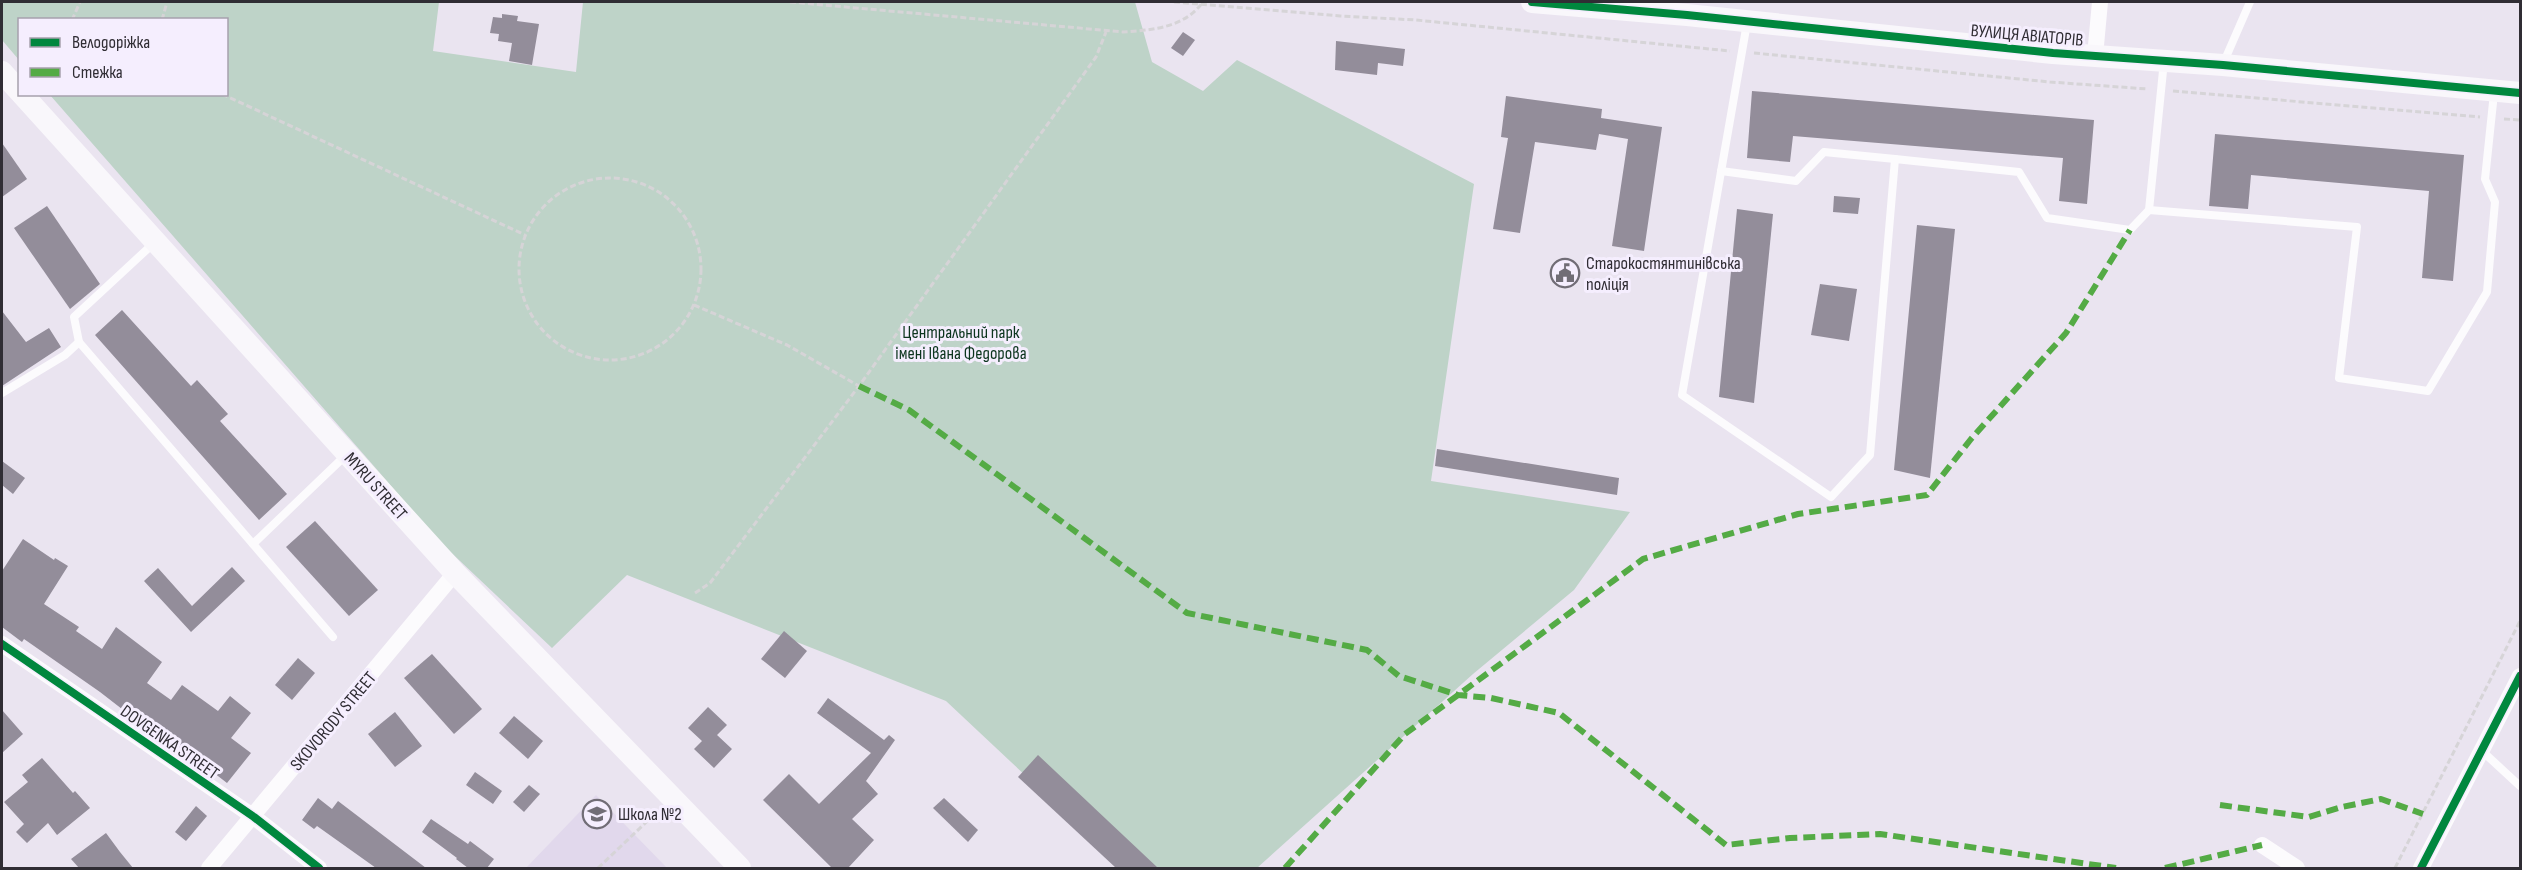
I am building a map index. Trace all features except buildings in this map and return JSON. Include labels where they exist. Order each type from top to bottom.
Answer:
[{"type":"main road","name":"ВУЛИЦЯ АВІАТОРІВ","points":[[1532,2],[1688,11],[1747,21],[2095,56],[2223,65],[2520,93]]},
{"type":"main road","name":"MYRU STREET","points":[[19,96],[455,573],[740,868]]},
{"type":"street","points":[[2095,56],[2100,2]]},
{"type":"street","name":"SKOVORODY STREET","points":[[209,868],[254,817],[455,573]]},
{"type":"street","name":"DOVGENKA STREET","points":[[2,644],[254,817],[319,868]]},
{"type":"street","points":[[2421,868],[2520,676]]},
{"type":"street","points":[[2262,845],[2297,868]]},
{"type":"lane","points":[[2223,65],[2250,2]]},
{"type":"lane","points":[[1747,21],[1682,394],[1831,497],[1870,455],[1895,159]]},
{"type":"lane","points":[[1721,171],[1796,181],[1824,152],[2019,172],[2047,218],[2130,230],[2149,210],[2164,61]]},
{"type":"lane","points":[[2149,210],[2357,227],[2339,378],[2428,391],[2487,292],[2495,202],[2485,179],[2494,91]]},
{"type":"lane","points":[[155,242],[74,317],[79,342],[333,637]]},
{"type":"lane","points":[[2,393],[65,355],[79,342]]},
{"type":"lane","points":[[253,544],[347,454]]},
{"type":"lane","points":[[2482,752],[2520,786]]},
{"type":"path","points":[[73,18],[80,2]]},
{"type":"path","points":[[163,18],[167,2]]},
{"type":"path","points":[[790,2],[1106,32],[1156,30],[1187,16],[1202,3]]},
{"type":"path","points":[[1174,2],[1416,20],[2050,82],[2520,120]]},
{"type":"path","points":[[694,593],[710,583],[859,386],[1095,57],[1106,32]]},
{"type":"path","points":[[226,96],[525,235]]},
{"type":"path","points":[[602,178],[630,180],[656,190],[677,207],[693,230],[701,257],[700,285],[694,305],[684,323],[670,338],[652,350],[633,357],[612,360],[591,358],[571,351],[553,340],[539,325],[528,307],[521,287],[519,267],[525,235],[533,220],[551,200],[575,185],[602,178]]},
{"type":"path","points":[[694,305],[787,345],[859,386]]},
{"type":"path","points":[[2395,868],[2520,621]]},
{"type":"path","points":[[598,868],[673,798]]},
{"type":"shaded area","name":"Школа №2","points":[[596,795],[667,868],[526,868]]},
{"type":"green space","name":"Центральний парк імені Івана Федорова","points":[[2,2],[439,2],[433,51],[576,72],[583,2],[1135,2],[1152,62],[1203,91],[1237,60],[1474,184],[1431,481],[1630,512],[1574,590],[1473,674],[1257,868],[1124,868],[946,701],[627,575],[552,648],[441,543],[51,96],[228,96],[228,18],[18,18],[18,59],[2,40]]},
{"type":"marked path","points":[[1285,868],[1405,734],[1643,559],[1798,514],[1927,495],[1971,439],[2066,333],[2130,230]]},
{"type":"marked path","points":[[859,386],[909,410],[1187,613],[1367,650],[1399,676],[1458,695],[1491,698],[1559,713],[1726,845],[1790,838],[1880,834],[2116,868]]},
{"type":"marked path","points":[[2220,805],[2309,817],[2381,799],[2423,814]]},
{"type":"marked path","points":[[2165,868],[2262,845]]},
{"type":"cycle path","points":[[1532,2],[1687,15],[2053,53],[2223,65],[2520,93]]},
{"type":"cycle path","points":[[2,644],[254,817],[319,868]]},
{"type":"cycle path","points":[[2421,868],[2520,676]]},
{"type":"place","name":"Старокостянтинівська поліція","points":[[1565,273]]},
{"type":"place","name":"Школа №2","points":[[597,814]]}]
